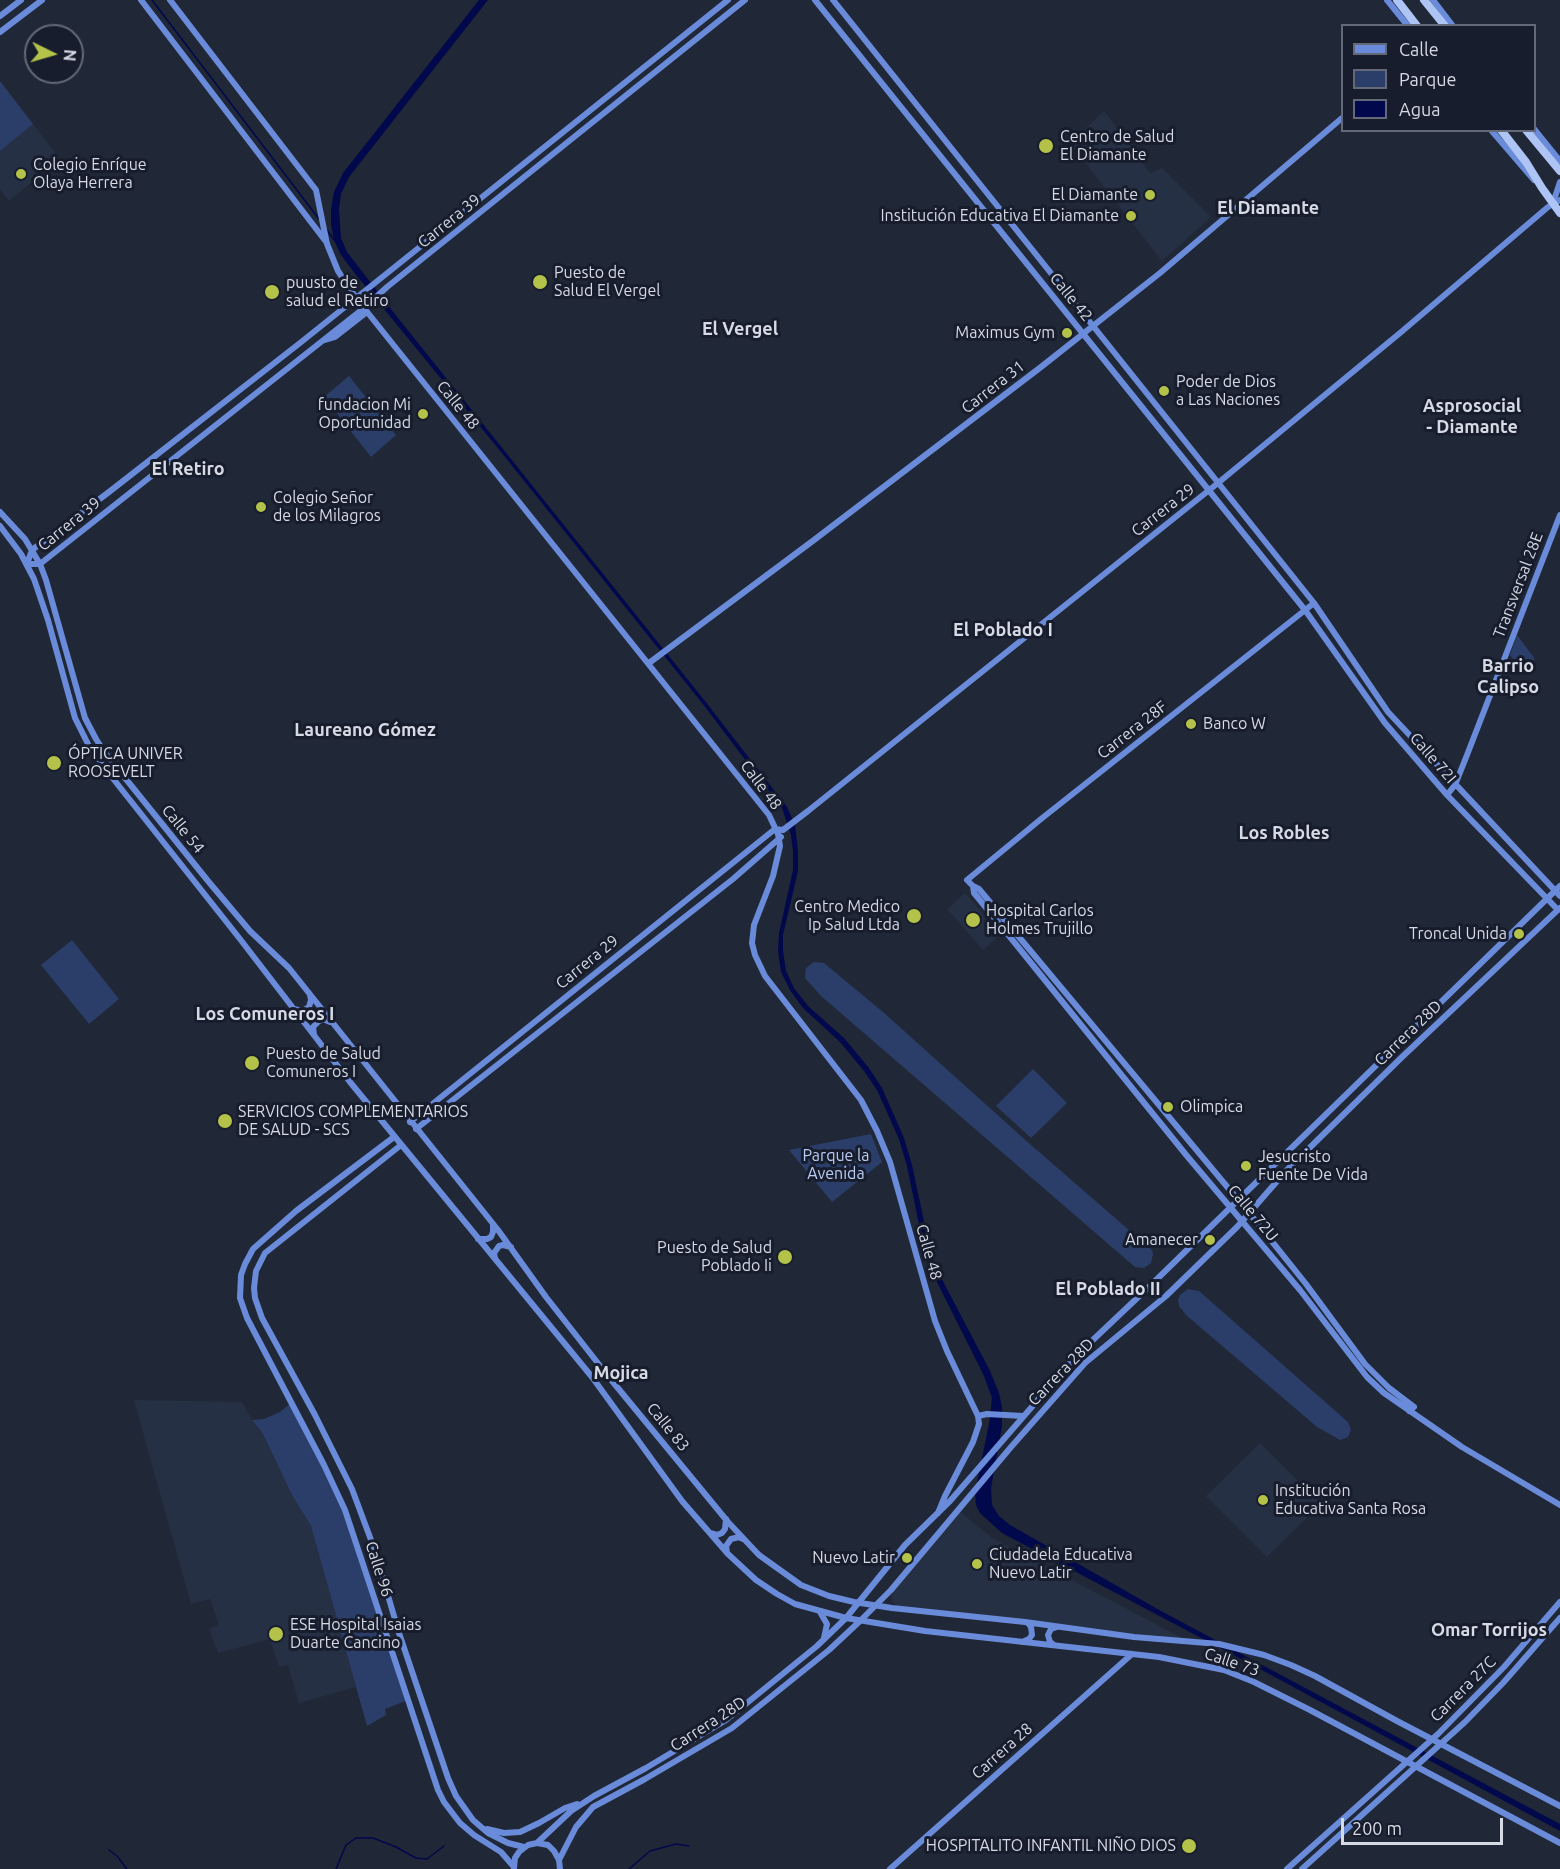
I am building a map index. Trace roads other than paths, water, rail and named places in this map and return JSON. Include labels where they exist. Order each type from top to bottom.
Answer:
[{"type":"highway","points":[[1424,0],[1443,24]]},
{"type":"highway","points":[[1391,1],[1415,24]]},
{"type":"highway","points":[[1503,132],[1526,162],[1542,188],[1556,202],[1560,213]]},
{"type":"highway","points":[[1528,132],[1560,171]]},
{"type":"street","points":[[0,16],[21,0]]},
{"type":"street","points":[[0,32],[42,0]]},
{"type":"street","name":"Calle 48","points":[[141,0],[327,244]]},
{"type":"street","name":"Calle 48","points":[[170,0],[316,190],[327,244],[338,271],[357,297],[652,661],[769,815],[780,839],[779,854],[754,925],[752,943],[754,955],[765,976],[861,1100],[877,1131],[890,1162],[935,1321],[978,1416]]},
{"type":"street","name":"Carrera 39","points":[[728,0],[381,279],[32,550],[27,564],[40,564],[51,556],[366,308],[387,287],[745,0]]},
{"type":"street","name":"Calle 42","points":[[815,0],[1305,610]]},
{"type":"street","name":"Calle 42","points":[[833,0],[1314,603]]},
{"type":"street","points":[[1433,0],[1451,24]]},
{"type":"street","points":[[1391,1],[1407,24]]},
{"type":"street","name":"Carrera 31","points":[[652,661],[1083,334],[1160,273],[1341,118]]},
{"type":"street","points":[[1536,131],[1560,161]]},
{"type":"street","points":[[1493,132],[1521,167],[1542,188]]},
{"type":"street","points":[[1556,202],[1560,183]]},
{"type":"street","name":"Carrera 29","points":[[785,829],[1209,491],[1556,202]]},
{"type":"street","points":[[222,404],[219,408],[220,412],[225,416],[230,415]]},
{"type":"street","points":[[207,416],[214,417],[216,422],[213,427]]},
{"type":"street","points":[[127,478],[124,482],[126,488],[134,490]]},
{"type":"street","points":[[109,492],[113,491],[118,494],[117,503]]},
{"type":"street","name":"Calle 54","points":[[0,512],[25,539],[40,564],[79,699],[88,727],[96,739],[250,931],[289,968],[413,1126]]},
{"type":"street","name":"Transversal 28E","points":[[1447,795],[1455,785],[1559,516]]},
{"type":"street","name":"Calle 54","points":[[0,526],[14,542],[27,564],[45,612],[75,718],[88,746],[397,1141]]},
{"type":"street","points":[[25,539],[34,544],[45,541]]},
{"type":"street","points":[[46,580],[44,570],[51,556]]},
{"type":"street","name":"Carrera 28F","points":[[968,880],[1041,819],[1314,603]]},
{"type":"street","name":"Calle 72I","points":[[1314,603],[1336,632],[1388,712],[1455,785],[1558,890]]},
{"type":"street","name":"Calle 72I","points":[[1305,610],[1385,723],[1447,795],[1559,909]]},
{"type":"street","points":[[775,829],[785,829],[780,839]]},
{"type":"street","name":"Carrera 29","points":[[413,1126],[775,829]]},
{"type":"street","name":"Carrera 29","points":[[413,1126],[780,839]]},
{"type":"street","name":"Calle 72U","points":[[968,880],[1006,932],[1300,1290],[1361,1370],[1384,1393],[1412,1409]]},
{"type":"street","name":"Calle 72U","points":[[973,886],[979,889],[1249,1213],[1306,1284],[1365,1364],[1412,1409],[1462,1447],[1560,1505]]},
{"type":"street","name":"Carrera 28D","points":[[537,1843],[571,1811],[589,1799],[726,1720],[846,1618],[905,1545],[972,1476],[1098,1334],[1547,898],[1558,890]]},
{"type":"street","name":"Carrera 28D","points":[[559,1860],[576,1827],[593,1807],[732,1728],[829,1650],[860,1621],[1084,1363],[1166,1296],[1242,1222],[1286,1171],[1401,1058],[1559,909]]},
{"type":"street","points":[[291,1007],[298,1011],[306,1010],[311,1004],[309,993]]},
{"type":"street","points":[[314,1035],[313,1027],[319,1021],[323,1019],[331,1022]]},
{"type":"street","name":"Calle 83","points":[[413,1126],[492,1223],[608,1376],[726,1518],[764,1560],[801,1585],[829,1596],[875,1606]]},
{"type":"street","name":"Calle 83","points":[[397,1141],[592,1377],[682,1501],[728,1554],[756,1580],[795,1604],[860,1621]]},
{"type":"street","name":"Calle 96","points":[[397,1141],[296,1211],[253,1249],[244,1264],[240,1284],[243,1309],[345,1510],[438,1790],[460,1823],[501,1852],[514,1868]]},
{"type":"street","name":"Calle 96","points":[[397,1141],[265,1253],[256,1271],[254,1291],[262,1318],[319,1423],[352,1490],[374,1548],[399,1633],[448,1778],[461,1804],[481,1827],[500,1840],[524,1847]]},
{"type":"street","points":[[478,1239],[482,1240],[491,1236],[494,1228],[492,1223]]},
{"type":"street","points":[[496,1261],[494,1253],[499,1246],[507,1245],[511,1248]]},
{"type":"street","points":[[978,1416],[987,1414],[1023,1416]]},
{"type":"street","name":"Carrera 28D","points":[[938,1513],[973,1442],[979,1424],[978,1416]]},
{"type":"street","points":[[707,1531],[717,1535],[722,1533],[726,1529],[726,1518]]},
{"type":"street","points":[[728,1554],[726,1546],[731,1539],[739,1537],[746,1541]]},
{"type":"street","name":"Carrera 27C","points":[[1287,1869],[1425,1746],[1504,1667],[1560,1602]]},
{"type":"street","name":"Calle 73","points":[[875,1606],[1025,1622],[1134,1637],[1219,1644],[1254,1652],[1311,1673],[1560,1806]]},
{"type":"street","points":[[819,1611],[827,1624],[826,1633],[821,1641]]},
{"type":"street","name":"Carrera 27C","points":[[1302,1869],[1442,1744],[1496,1690],[1560,1618]]},
{"type":"street","name":"Calle 73","points":[[860,1621],[925,1631],[1132,1654],[1204,1665],[1240,1676],[1310,1710],[1560,1843]]},
{"type":"street","points":[[1019,1642],[1027,1641],[1032,1635],[1031,1627],[1025,1622]]},
{"type":"street","points":[[1054,1645],[1048,1640],[1048,1633],[1051,1629],[1058,1627]]},
{"type":"street","name":"Carrera 28","points":[[890,1869],[1132,1654]]},
{"type":"street","name":"Carrera 28D","points":[[481,1827],[504,1833],[520,1832],[566,1808],[589,1799]]},
{"type":"street","points":[[514,1868],[517,1855],[524,1847],[537,1843],[551,1848],[559,1860],[560,1869]]},
{"type":"water","points":[[479,0],[488,0],[349,177],[341,194],[339,209],[341,238],[347,252],[398,318],[705,701],[787,807],[795,825],[798,871],[783,935],[786,971],[794,988],[808,1006],[844,1038],[869,1068],[882,1088],[904,1138],[935,1266],[990,1371],[999,1393],[1002,1426],[991,1488],[992,1505],[999,1516],[1010,1525],[1161,1611],[1560,1824],[1560,1831],[1002,1533],[980,1513],[976,1505],[975,1492],[992,1398],[984,1376],[930,1268],[899,1139],[877,1090],[864,1071],[840,1042],[803,1008],[781,972],[778,951],[779,933],[793,870],[791,835],[782,808],[702,703],[353,271],[341,255],[334,240],[331,209],[334,192],[343,173]]},
{"type":"waterway","points":[[152,0],[319,219]]},
{"type":"waterway","points":[[327,230],[335,241]]},
{"type":"waterway","points":[[336,1869],[346,1845],[356,1838],[373,1838],[416,1858],[427,1859],[444,1846]]},
{"type":"waterway","points":[[629,1869],[650,1851],[676,1844],[689,1846]]},
{"type":"waterway","points":[[109,1850],[127,1869]]},
{"type":"place","name":"Centro de Salud El Diamante","points":[[1046,146]]},
{"type":"place","name":"Colegio Enríque Olaya Herrera","points":[[21,174]]},
{"type":"place","name":"El Diamante","points":[[1150,195]]},
{"type":"place","name":"Institución Educativa El Diamante","points":[[1131,216]]},
{"type":"place","name":"Puesto de Salud El Vergel","points":[[540,282]]},
{"type":"place","name":"puusto de salud el Retiro","points":[[272,292]]},
{"type":"place","name":"Maximus Gym","points":[[1067,333]]},
{"type":"place","name":"Poder de Dios a Las Naciones","points":[[1164,391]]},
{"type":"place","name":"fundacion Mi Oportunidad","points":[[423,414]]},
{"type":"place","name":"Colegio Señor de los Milagros","points":[[261,507]]},
{"type":"place","name":"Banco W","points":[[1191,724]]},
{"type":"place","name":"ÓPTICA UNIVER ROOSEVELT","points":[[54,763]]},
{"type":"place","name":"Centro Medico Ip Salud Ltda","points":[[914,916]]},
{"type":"place","name":"Hospital Carlos Holmes Trujillo","points":[[973,920]]},
{"type":"place","name":"Troncal Unida","points":[[1519,934]]},
{"type":"place","name":"Puesto de Salud Comuneros I","points":[[252,1063]]},
{"type":"place","name":"Olimpica","points":[[1168,1107]]},
{"type":"place","name":"SERVICIOS COMPLEMENTARIOS DE SALUD - SCS","points":[[225,1121]]},
{"type":"place","name":"Jesucristo Fuente De Vida","points":[[1246,1166]]},
{"type":"place","name":"Amanecer","points":[[1210,1240]]},
{"type":"place","name":"Puesto de Salud Poblado Ii","points":[[785,1257]]},
{"type":"place","name":"Institución Educativa Santa Rosa","points":[[1263,1500]]},
{"type":"place","name":"Nuevo Latir","points":[[907,1558]]},
{"type":"place","name":"Ciudadela Educativa Nuevo Latir","points":[[977,1564]]},
{"type":"place","name":"ESE Hospital Isaias Duarte Cancino","points":[[276,1634]]},
{"type":"place","name":"HOSPITALITO INFANTIL NIÑO DIOS","points":[[1189,1846]]},
{"type":"district","name":"El Diamante","points":[[1268,208]]},
{"type":"district","name":"El Vergel","points":[[740,329]]},
{"type":"district","name":"Asprosocial - Diamante","points":[[1472,416]]},
{"type":"district","name":"El Retiro","points":[[188,469]]},
{"type":"district","name":"El Poblado I","points":[[1003,630]]},
{"type":"district","name":"Barrio Calipso","points":[[1508,676]]},
{"type":"district","name":"Laureano Gómez","points":[[365,730]]},
{"type":"district","name":"Los Robles","points":[[1284,833]]},
{"type":"district","name":"Los Comuneros I","points":[[265,1014]]},
{"type":"district","name":"El Poblado II","points":[[1108,1289]]},
{"type":"district","name":"Mojica","points":[[621,1373]]},
{"type":"district","name":"Omar Torrijos","points":[[1489,1630]]},
{"type":"park label","name":"Parque la Avenida","points":[[836,1165]]}]
